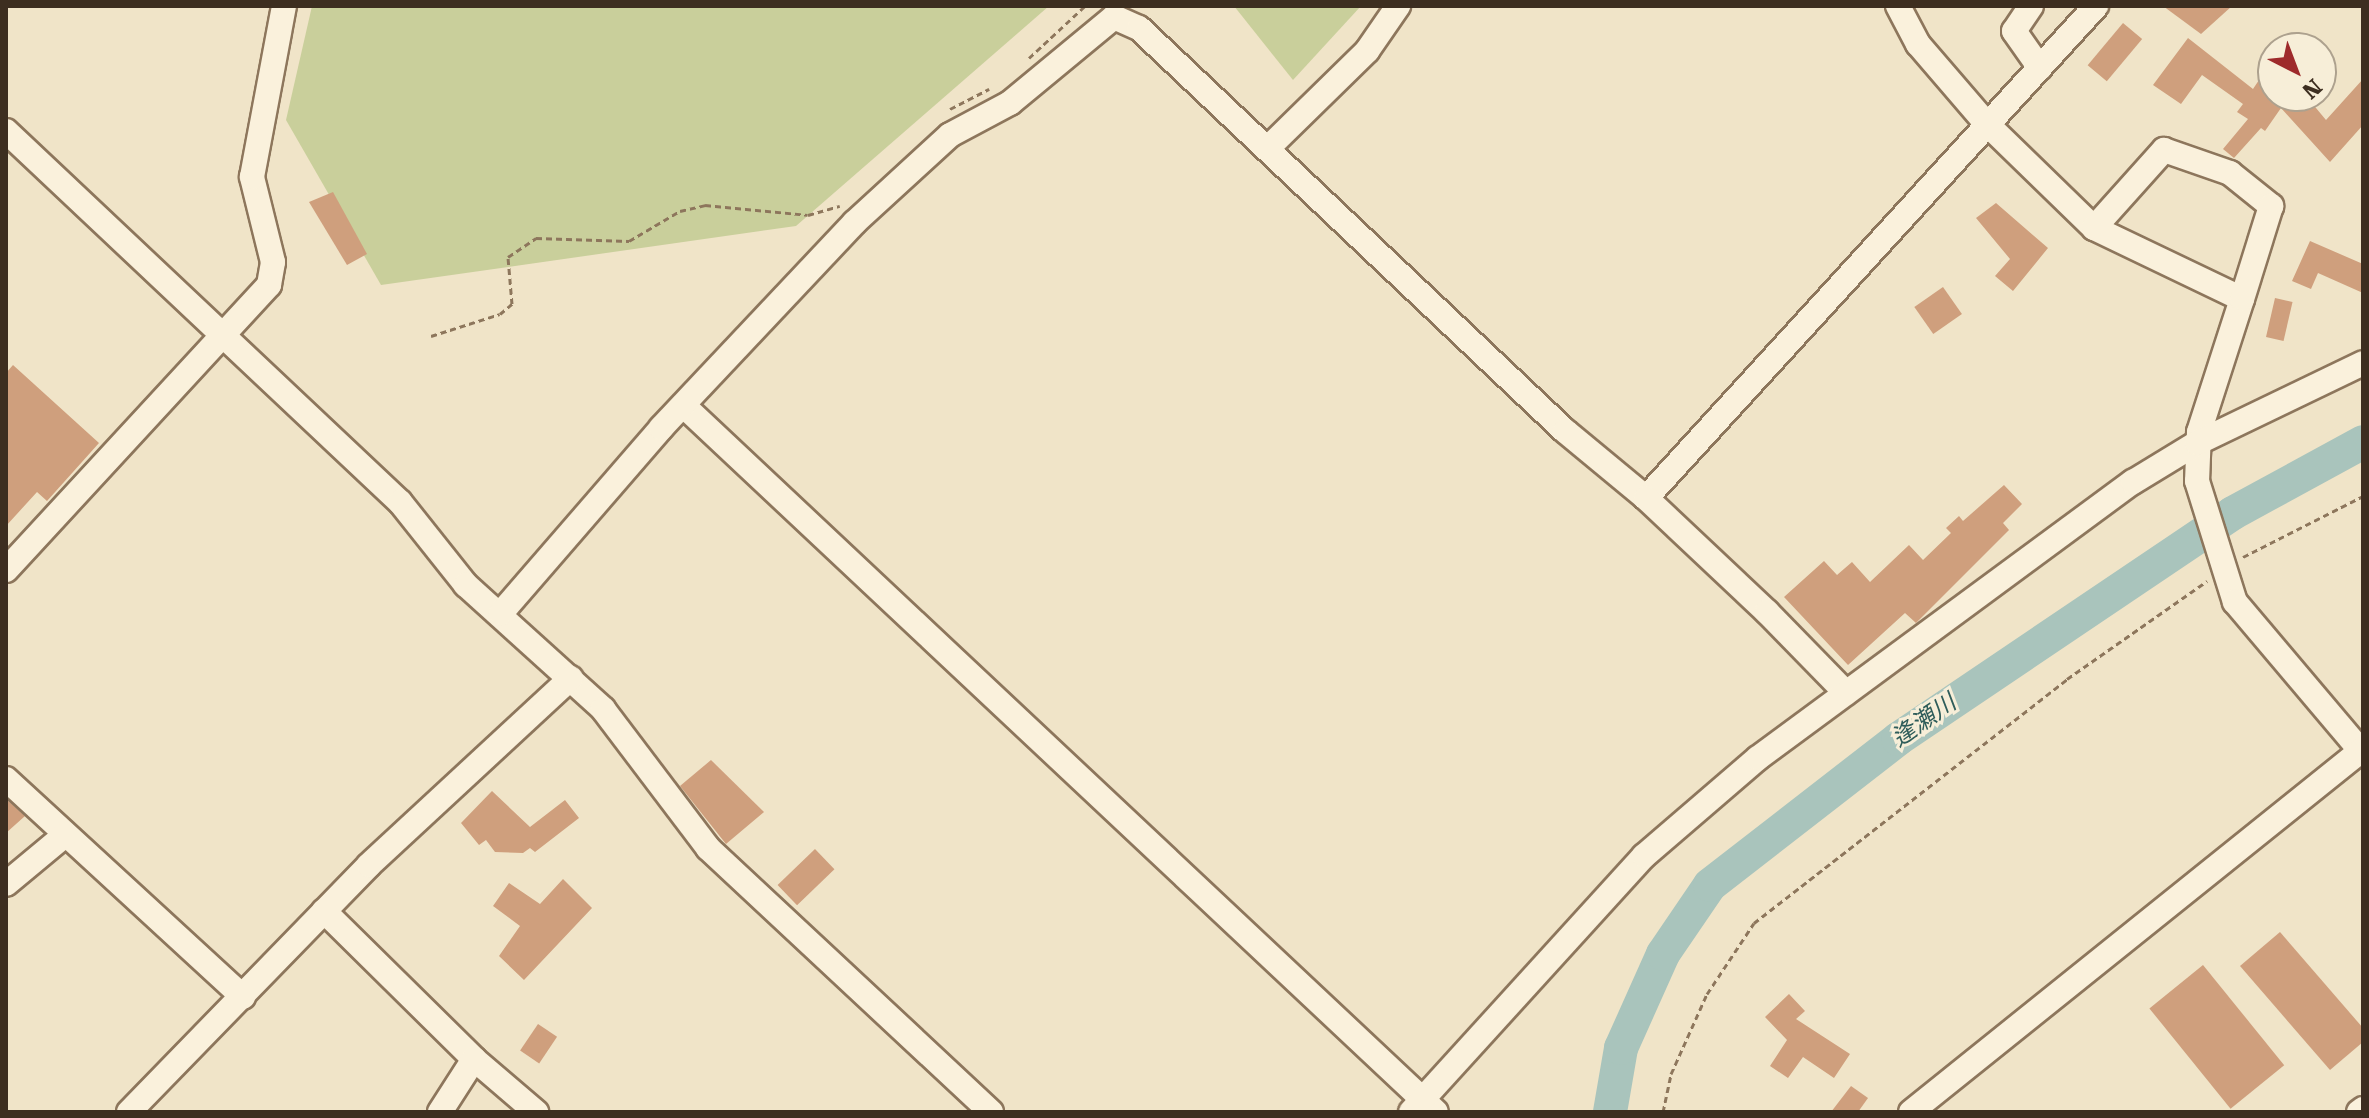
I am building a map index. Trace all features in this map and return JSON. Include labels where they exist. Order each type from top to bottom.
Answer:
[{"type":"street","points":[[6,570],[222,339],[273,276],[252,177],[284,6]]},
{"type":"street","points":[[1268,148],[1367,51],[1398,6]]},
{"type":"street","points":[[1898,6],[1918,44],[1986,123],[2094,228],[2242,299]]},
{"type":"street","points":[[2031,6],[2014,31],[2040,68]]},
{"type":"street","points":[[1646,498],[2096,6]]},
{"type":"street","points":[[501,613],[684,406],[854,223],[950,135],[1010,103],[1114,17],[1139,28],[1565,431],[1646,498],[1846,693]]},
{"type":"street","points":[[6,131],[222,339],[400,502],[456,574],[603,709],[708,848],[991,1112]]},
{"type":"street","points":[[1911,1112],[2362,750],[2235,602],[2197,481],[2197,443],[2271,206],[2230,173],[2164,150],[2094,228]]},
{"type":"street","points":[[684,406],[1423,1108],[1644,856],[1846,693],[2133,482],[2197,443],[2363,363]]},
{"type":"street","points":[[129,1112],[438,797],[571,678]]},
{"type":"street","points":[[6,779],[243,997]]},
{"type":"street","points":[[6,884],[65,835]]},
{"type":"street","points":[[324,911],[474,1059],[536,1112]]},
{"type":"street","points":[[440,1112],[474,1059]]},
{"type":"path","points":[[1023,65],[1085,6]]},
{"type":"path","points":[[948,111],[1001,83]]},
{"type":"path","points":[[431,336],[500,314],[512,304],[508,257],[536,238],[565,235],[620,242],[693,207],[808,215],[847,201]]},
{"type":"path","points":[[1663,1112],[1671,1074],[1707,994],[1754,923],[2067,679],[2223,567],[2363,496]]},
{"type":"green space","points":[[312,6],[1049,6],[796,226],[381,285],[286,120]]},
{"type":"green space","points":[[1234,6],[1361,6],[1293,80]]},
{"type":"building","points":[[2163,6],[2232,6],[2201,34]]},
{"type":"building","points":[[2123,23],[2142,39],[2107,81],[2088,65]]},
{"type":"building","points":[[2188,38],[2253,89],[2257,83],[2257,112],[2278,112],[2265,131],[2261,128],[2234,158],[2223,149],[2248,119],[2237,112],[2243,104],[2202,75],[2181,104],[2153,85]]},
{"type":"building","points":[[2363,79],[2363,125],[2330,162],[2285,112],[2319,112],[2326,120],[2337,112],[2337,108]]},
{"type":"building","points":[[333,192],[367,254],[347,265],[309,202]]},
{"type":"building","points":[[1996,203],[2048,248],[2013,291],[1995,276],[2010,259],[1976,218]]},
{"type":"building","points":[[2310,241],[2363,264],[2363,293],[2318,273],[2311,289],[2292,281]]},
{"type":"building","points":[[1943,287],[1962,314],[1933,334],[1914,307]]},
{"type":"building","points":[[2275,298],[2293,302],[2284,341],[2266,337]]},
{"type":"building","points":[[13,365],[99,443],[47,501],[37,492],[6,526],[6,373]]},
{"type":"building","points":[[2004,485],[2022,504],[2003,523],[2009,530],[1916,623],[1905,613],[1848,665],[1784,597],[1824,561],[1837,575],[1852,562],[1870,582],[1909,545],[1923,560],[1951,533],[1946,528],[1959,516],[1963,521]]},
{"type":"building","points":[[711,760],[764,812],[726,844],[680,786]]},
{"type":"building","points":[[492,791],[530,827],[565,800],[579,818],[535,852],[530,848],[523,853],[495,852],[486,840],[479,845],[461,823]]},
{"type":"building","points":[[6,799],[25,816],[6,833]]},
{"type":"building","points":[[815,849],[834,869],[797,905],[778,885]]},
{"type":"building","points":[[563,879],[592,908],[524,980],[499,956],[520,926],[493,906],[509,883],[540,904]]},
{"type":"building","points":[[2280,932],[2363,1028],[2363,1042],[2330,1070],[2240,966]]},
{"type":"building","points":[[2203,965],[2284,1065],[2231,1109],[2149,1008]]},
{"type":"building","points":[[1789,994],[1805,1011],[1796,1019],[1850,1054],[1834,1078],[1803,1057],[1788,1078],[1770,1066],[1787,1040],[1765,1017]]},
{"type":"building","points":[[538,1024],[557,1037],[539,1063],[520,1051]]},
{"type":"building","points":[[1851,1086],[1868,1098],[1858,1112],[1831,1112]]},
{"type":"waterway","name":"逢瀬川","points":[[1610,1112],[1621,1048],[1663,954],[1710,885],[1898,739],[2233,513],[2363,442]]}]
